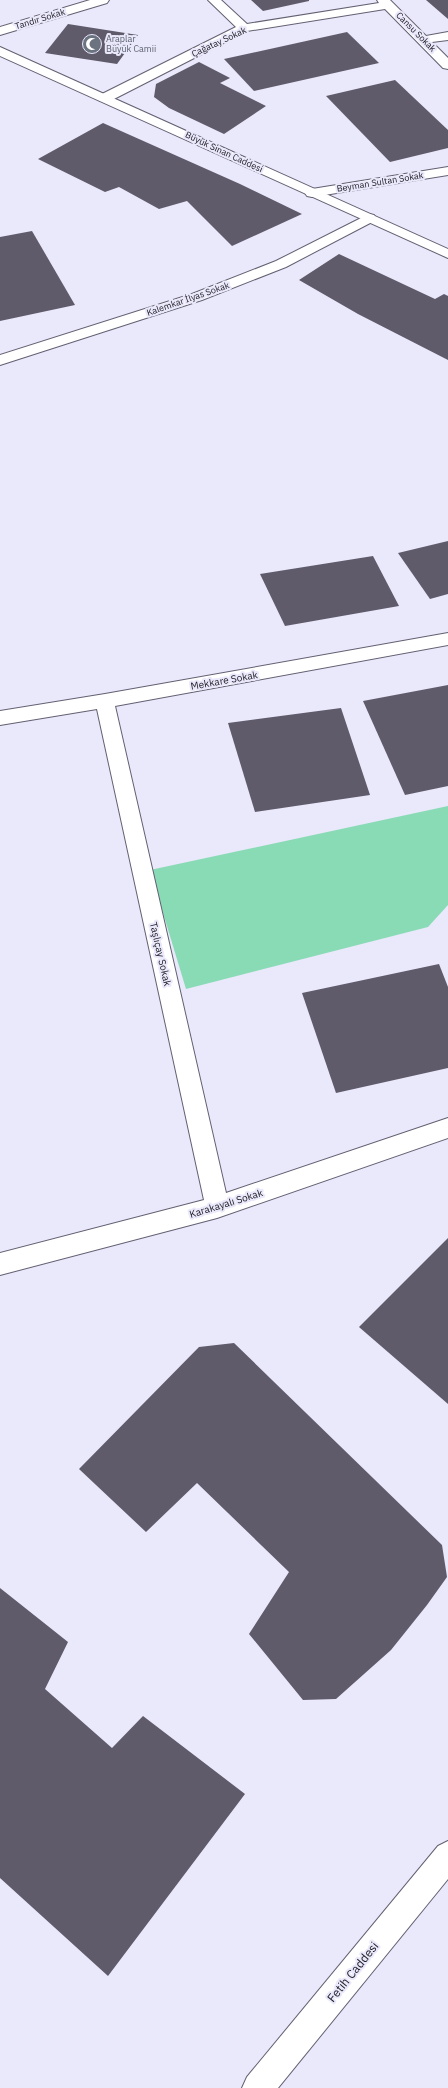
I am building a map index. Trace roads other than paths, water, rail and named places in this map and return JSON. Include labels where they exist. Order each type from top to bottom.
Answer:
[{"type":"street","name":"Tandır Sokak","points":[[0,31],[70,4],[103,0]]},
{"type":"street","points":[[214,0],[244,28]]},
{"type":"street","name":"Çağatay Sokak","points":[[105,98],[244,28],[386,2]]},
{"type":"street","name":"Cansu Sokak","points":[[386,2],[448,64]]},
{"type":"street","points":[[424,40],[448,36]]},
{"type":"street","name":"Büyük Sinan Caddesi","points":[[0,51],[448,254]]},
{"type":"street","name":"Beyman Sultan Sokak","points":[[312,193],[448,171]]},
{"type":"street","name":"Kalemkar İlyas Sokak","points":[[0,360],[198,297],[281,264],[369,218]]},
{"type":"street","name":"Mekkare Sokak","points":[[0,718],[105,701],[448,639]]},
{"type":"street","name":"Taşlıçay Sokak","points":[[105,701],[218,1207]]},
{"type":"street","name":"Karakayalı Sokak","points":[[0,1264],[218,1207],[448,1128]]},
{"type":"street","name":"Fetih Caddesi","points":[[258,2088],[448,1856]]},
{"type":"place","name":"Araplar Büyük Camii","points":[[92,44]]}]
